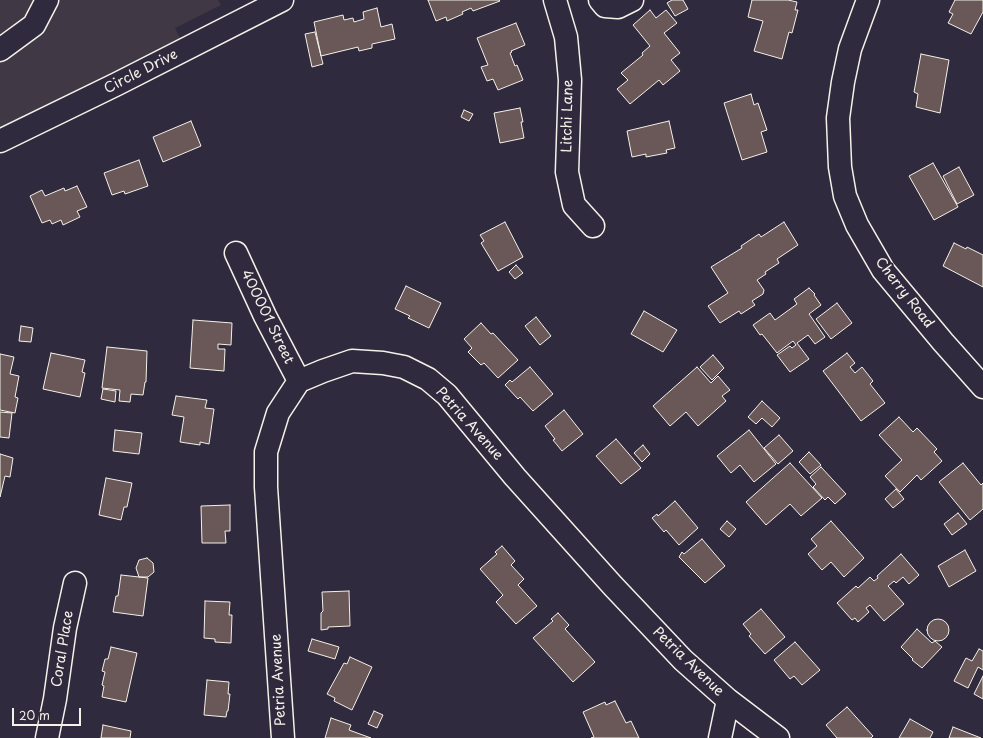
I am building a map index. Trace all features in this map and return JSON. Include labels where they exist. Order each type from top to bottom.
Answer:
[{"type":"street","points":[[0,50],[34,25],[47,0]]},
{"type":"street","name":"Circle Drive","points":[[0,141],[117,84],[282,0]]},
{"type":"street","name":"Litchi Lane","points":[[555,0],[566,37],[570,80],[567,172],[574,205],[593,226]]},
{"type":"street","points":[[600,0],[604,6],[618,7],[632,0]]},
{"type":"street","name":"Cherry Road","points":[[868,0],[850,49],[843,82],[838,118],[840,167],[845,196],[857,225],[883,270],[983,387]]},
{"type":"street","name":"400001 Street","points":[[236,253],[265,316],[299,381]]},
{"type":"street","name":"Petria Avenue","points":[[282,738],[266,487],[266,452],[278,413],[299,381],[322,370],[352,361],[383,362],[404,367],[428,379],[447,396],[515,477],[634,609],[683,660],[728,700],[778,738]]},
{"type":"street","name":"Coral Place","points":[[47,738],[55,699],[65,628],[75,583]]},
{"type":"street","points":[[720,738],[728,700]]},
{"type":"shaded area","points":[[0,0],[218,0],[221,5],[175,28],[187,52],[0,143]]},
{"type":"building","points":[[428,0],[500,1],[473,11],[471,8],[462,12],[463,14],[447,21],[446,17],[436,21]]},
{"type":"building","points":[[672,0],[683,0],[688,9],[675,16],[667,3]]},
{"type":"building","points":[[752,0],[788,0],[797,2],[795,10],[798,10],[792,33],[789,32],[782,59],[754,51],[763,21],[748,17]]},
{"type":"building","points":[[955,0],[983,0],[983,12],[971,34],[948,23],[953,14],[949,12]]},
{"type":"building","points":[[377,8],[381,27],[392,24],[395,39],[372,44],[372,48],[359,51],[358,47],[321,56],[314,22],[343,15],[344,20],[353,18],[354,22],[364,19],[363,12]]},
{"type":"building","points":[[650,10],[656,18],[666,10],[677,23],[664,33],[680,53],[671,60],[680,71],[663,85],[659,80],[630,104],[617,89],[628,80],[621,73],[643,55],[642,53],[650,46],[633,25]]},
{"type":"building","points":[[516,23],[525,45],[511,51],[512,52],[510,53],[523,80],[498,90],[493,79],[487,81],[481,67],[488,65],[477,38]]},
{"type":"building","points":[[315,32],[323,64],[312,67],[305,34]]},
{"type":"building","points":[[921,54],[949,60],[940,113],[916,107],[918,94],[914,92]]},
{"type":"building","points":[[751,94],[754,105],[758,103],[767,130],[761,132],[767,152],[742,160],[724,103]]},
{"type":"building","points":[[520,108],[524,138],[500,143],[494,113]]},
{"type":"building","points":[[464,110],[473,114],[469,121],[461,117]]},
{"type":"building","points":[[191,121],[201,146],[163,162],[153,137]]},
{"type":"building","points":[[669,121],[675,148],[666,150],[667,153],[646,157],[646,154],[632,157],[627,131]]},
{"type":"building","points":[[139,160],[148,186],[125,194],[124,191],[112,195],[104,173]]},
{"type":"building","points":[[933,163],[958,207],[934,220],[909,176]]},
{"type":"building","points":[[959,167],[974,195],[957,204],[943,176]]},
{"type":"building","points":[[77,186],[87,207],[77,211],[80,217],[63,225],[61,220],[52,224],[50,220],[42,223],[30,196],[42,190],[45,196],[64,188],[65,191]]},
{"type":"building","points":[[505,222],[523,257],[498,271],[481,243],[484,241],[480,235]]},
{"type":"building","points":[[784,222],[798,245],[777,259],[779,263],[765,272],[766,274],[757,280],[764,290],[763,294],[752,301],[755,305],[741,314],[739,311],[720,323],[708,306],[728,293],[711,267],[742,248],[741,246],[759,234],[761,237]]},
{"type":"building","points":[[954,243],[966,249],[967,247],[983,255],[983,287],[943,266]]},
{"type":"building","points":[[516,265],[523,273],[515,279],[509,272]]},
{"type":"building","points":[[406,286],[441,303],[429,328],[408,318],[410,316],[395,309]]},
{"type":"building","points":[[809,288],[815,294],[814,295],[821,305],[809,314],[825,337],[815,344],[808,335],[797,343],[809,359],[790,372],[777,355],[790,346],[792,348],[796,345],[793,341],[777,353],[753,325],[770,313],[775,320],[797,304],[794,299]]},
{"type":"building","points":[[837,303],[852,323],[831,339],[816,319]]},
{"type":"building","points":[[644,311],[677,330],[663,352],[631,334]]},
{"type":"building","points":[[536,317],[551,336],[540,345],[525,326]]},
{"type":"building","points":[[193,320],[232,323],[231,345],[218,344],[218,349],[225,349],[224,371],[190,368]]},
{"type":"building","points":[[481,323],[491,334],[493,333],[518,360],[498,378],[484,363],[481,365],[468,352],[472,348],[464,339]]},
{"type":"building","points":[[21,326],[33,328],[31,342],[19,341]]},
{"type":"building","points":[[107,347],[147,351],[146,382],[143,395],[131,394],[130,402],[119,401],[120,390],[102,388]]},
{"type":"building","points":[[51,353],[85,360],[82,372],[85,373],[80,397],[43,389]]},
{"type":"building","points":[[847,353],[855,363],[850,367],[855,373],[862,367],[873,381],[870,384],[885,403],[861,421],[823,371]]},
{"type":"building","points":[[0,354],[14,357],[10,374],[19,376],[15,397],[18,398],[15,413],[0,410]]},
{"type":"building","points":[[713,355],[724,368],[712,380],[700,367]]},
{"type":"building","points":[[530,367],[553,394],[533,411],[520,397],[518,399],[505,385],[510,380],[512,382]]},
{"type":"building","points":[[697,367],[711,383],[718,376],[730,390],[722,396],[726,401],[698,426],[686,412],[670,426],[653,406]]},
{"type":"building","points":[[103,389],[116,391],[115,402],[101,399]]},
{"type":"building","points":[[176,396],[207,400],[205,408],[214,409],[209,444],[200,442],[200,445],[180,442],[184,417],[172,415]]},
{"type":"building","points":[[762,401],[780,418],[772,427],[762,418],[756,424],[748,417]]},
{"type":"building","points":[[564,410],[583,434],[562,451],[553,440],[555,439],[545,426]]},
{"type":"building","points":[[0,412],[12,413],[9,438],[0,437]]},
{"type":"building","points":[[899,417],[913,432],[917,428],[937,449],[934,452],[942,461],[921,480],[917,475],[900,492],[885,476],[902,460],[879,435]]},
{"type":"building","points":[[115,430],[142,433],[139,454],[113,451]]},
{"type":"building","points":[[749,430],[776,464],[754,482],[740,465],[731,473],[717,456]]},
{"type":"building","points":[[779,435],[793,451],[778,464],[764,448]]},
{"type":"building","points":[[616,439],[641,468],[621,484],[596,456]]},
{"type":"building","points":[[643,445],[650,454],[642,462],[634,453]]},
{"type":"building","points":[[809,452],[821,465],[810,474],[799,462]]},
{"type":"building","points":[[0,454],[13,458],[10,477],[5,476],[0,497]]},
{"type":"building","points":[[790,463],[822,498],[801,516],[790,504],[766,525],[746,502]]},
{"type":"building","points":[[963,463],[981,485],[983,483],[983,509],[970,520],[939,482]]},
{"type":"building","points":[[821,467],[846,494],[835,504],[828,497],[825,500],[813,487],[816,484],[810,477]]},
{"type":"building","points":[[106,478],[132,483],[127,507],[124,507],[121,520],[99,515]]},
{"type":"building","points":[[896,489],[904,499],[893,508],[885,499]]},
{"type":"building","points":[[675,501],[698,528],[679,545],[666,530],[664,532],[652,518],[657,514],[658,516]]},
{"type":"building","points":[[230,505],[230,531],[225,531],[226,543],[202,543],[201,506]]},
{"type":"building","points":[[958,513],[967,524],[952,535],[944,524]]},
{"type":"building","points":[[727,521],[736,529],[729,537],[720,529]]},
{"type":"building","points":[[831,521],[864,558],[844,577],[831,562],[822,570],[808,554],[817,546],[811,539]]},
{"type":"building","points":[[702,539],[725,566],[705,583],[679,557],[682,552],[684,554]]},
{"type":"building","points":[[502,546],[515,561],[511,565],[524,579],[518,585],[537,606],[516,624],[496,602],[503,595],[480,569],[497,554],[495,552]]},
{"type":"building","points":[[965,550],[976,571],[949,587],[938,566]]},
{"type":"building","points":[[901,554],[919,575],[909,584],[903,577],[896,583],[894,581],[888,586],[904,604],[884,621],[870,605],[866,608],[869,612],[858,622],[855,618],[852,620],[837,603],[856,586],[858,588],[870,577],[874,581],[878,578],[877,576]]},
{"type":"building","points":[[147,558],[153,563],[154,572],[148,577],[139,577],[136,568],[139,560]]},
{"type":"building","points":[[121,575],[148,578],[143,616],[113,612],[116,596],[118,596]]},
{"type":"building","points":[[349,591],[350,626],[328,627],[328,629],[321,630],[321,613],[323,611],[322,592]]},
{"type":"building","points":[[205,601],[230,602],[229,615],[232,615],[231,643],[215,642],[215,639],[204,638]]},
{"type":"building","points":[[761,609],[785,637],[765,654],[749,636],[751,634],[743,624]]},
{"type":"building","points":[[558,613],[569,625],[565,629],[595,662],[573,682],[533,638],[553,621],[551,619]]},
{"type":"building","points":[[938,619],[946,622],[949,630],[946,638],[938,641],[930,638],[927,630],[930,622]]},
{"type":"building","points":[[917,629],[932,643],[935,641],[942,647],[922,668],[912,660],[913,659],[901,647]]},
{"type":"building","points":[[312,639],[339,647],[335,659],[308,651]]},
{"type":"building","points":[[795,642],[820,670],[802,685],[794,676],[790,679],[774,660]]},
{"type":"building","points":[[111,647],[137,653],[126,702],[102,697],[104,686],[102,685],[105,672],[102,671],[105,659],[108,659]]},
{"type":"building","points":[[979,649],[983,651],[983,670],[978,667],[968,688],[954,681],[966,658],[972,661]]},
{"type":"building","points":[[350,657],[372,667],[352,710],[334,701],[335,698],[327,694],[344,663],[347,664]]},
{"type":"building","points":[[983,676],[983,699],[974,694]]},
{"type":"building","points":[[207,680],[229,682],[228,694],[230,694],[226,717],[204,715]]},
{"type":"building","points":[[615,701],[626,723],[631,721],[639,738],[591,738],[594,737],[583,712],[605,702],[606,705]]},
{"type":"building","points":[[847,707],[873,736],[871,738],[837,738],[826,725]]},
{"type":"building","points":[[374,711],[383,715],[377,728],[368,724]]},
{"type":"building","points":[[331,718],[351,725],[349,730],[371,738],[325,738]]},
{"type":"building","points":[[910,719],[933,732],[930,738],[899,738]]},
{"type":"building","points":[[103,725],[131,731],[130,738],[101,738]]},
{"type":"building","points":[[953,727],[981,738],[949,738]]}]
